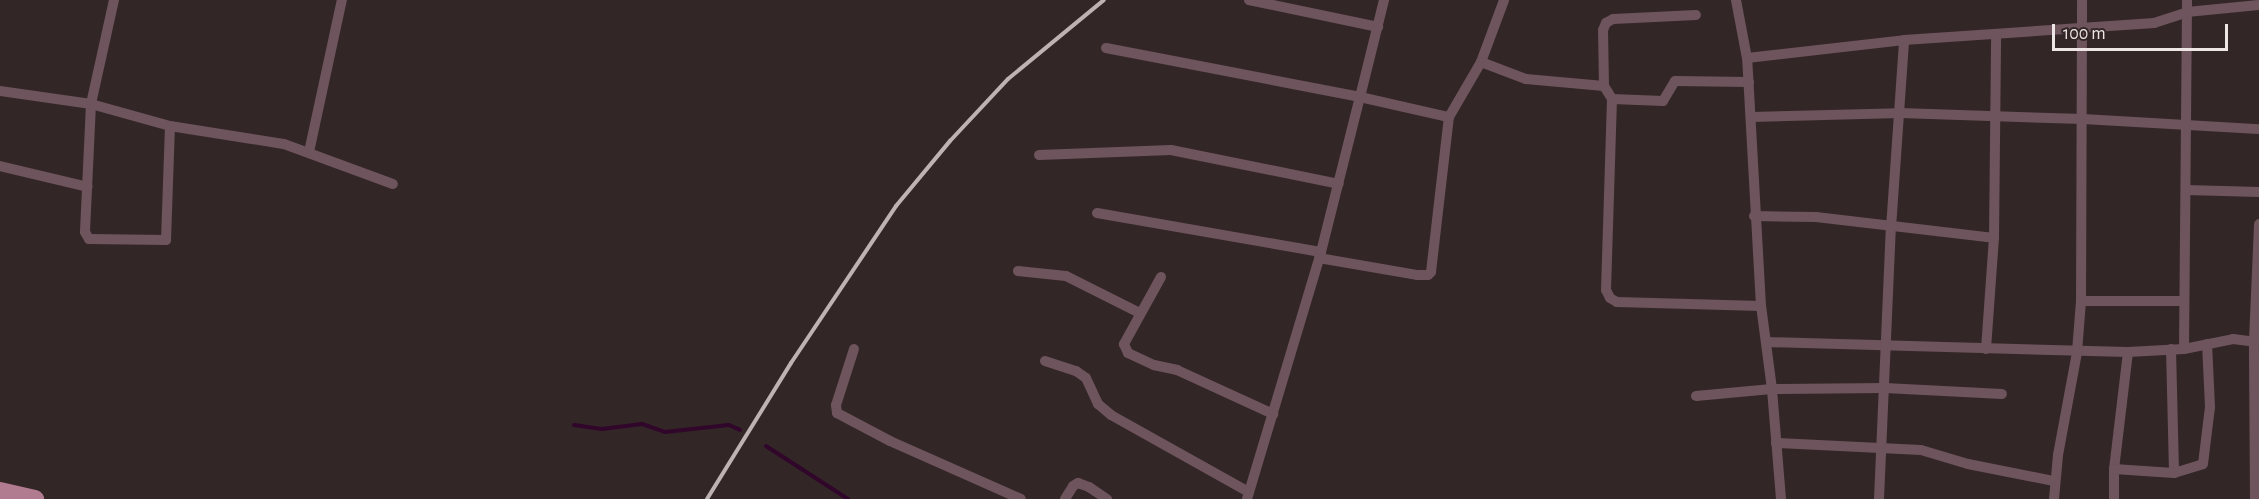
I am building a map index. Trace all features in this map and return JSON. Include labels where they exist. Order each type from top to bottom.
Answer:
[{"type":"main road","points":[[0,491],[35,499]]},
{"type":"street","points":[[114,0],[91,104],[85,232],[89,239],[166,240],[170,126]]},
{"type":"street","points":[[309,152],[342,0]]},
{"type":"street","points":[[1249,0],[1378,27]]},
{"type":"street","points":[[1045,361],[1076,371],[1086,378],[1098,404],[1111,415],[1248,496],[1320,255],[1384,0]]},
{"type":"street","points":[[1097,213],[1428,275],[1432,270],[1449,117],[1480,63],[1504,0]]},
{"type":"street","points":[[1736,0],[1747,58],[1752,117],[1754,216],[1781,499]]},
{"type":"street","points":[[2054,499],[2054,481],[2077,352],[2081,301],[2084,119],[2082,0]]},
{"type":"street","points":[[2184,349],[2182,301],[2186,190],[2187,0]]},
{"type":"street","points":[[1747,58],[1904,40],[2154,23],[2187,12],[2259,5]]},
{"type":"street","points":[[1696,15],[1613,19],[1606,23],[1603,30],[1604,86],[1612,99],[1606,290],[1610,298],[1617,302],[1761,306]]},
{"type":"street","points":[[1986,349],[1994,238],[1997,117],[1996,35]]},
{"type":"street","points":[[1879,499],[1904,40]]},
{"type":"street","points":[[1106,48],[1360,97],[1449,117]]},
{"type":"street","points":[[1480,63],[1526,79],[1604,86]]},
{"type":"street","points":[[1612,99],[1663,101],[1676,81],[1749,82]]},
{"type":"street","points":[[0,91],[91,104],[170,126],[284,144],[393,184]]},
{"type":"street","points":[[1752,117],[1900,113],[2084,119],[2259,129]]},
{"type":"street","points":[[1039,155],[1171,150],[1339,184]]},
{"type":"street","points":[[0,166],[88,187]]},
{"type":"street","points":[[2186,190],[2259,192]]},
{"type":"street","points":[[1754,216],[1816,217],[1892,228],[1994,238]]},
{"type":"street","points":[[2255,499],[2259,224]]},
{"type":"street","points":[[1018,271],[1055,273],[1073,278],[1140,313]]},
{"type":"street","points":[[1161,277],[1124,344],[1128,353],[1154,365],[1177,370],[1273,414]]},
{"type":"street","points":[[2081,301],[2182,301]]},
{"type":"street","points":[[1766,342],[2128,352],[2184,349],[2233,339],[2257,341]]},
{"type":"street","points":[[2114,469],[2174,473],[2192,470],[2203,464],[2210,407],[2207,344]]},
{"type":"street","points":[[854,349],[836,405],[837,413],[890,441],[1021,499]]},
{"type":"street","points":[[2171,349],[2174,473]]},
{"type":"street","points":[[2114,499],[2114,469],[2128,352]]},
{"type":"street","points":[[1696,396],[1772,389],[1885,388],[2002,394]]},
{"type":"street","points":[[1776,443],[1921,450],[1968,464],[2054,481]]},
{"type":"street","points":[[1065,499],[1073,486],[1078,483],[1089,487],[1107,499]]},
{"type":"waterway","points":[[574,425],[602,429],[642,424],[665,432],[729,425],[740,430]]},
{"type":"waterway","points":[[766,446],[848,499]]},
{"type":"railway","points":[[707,499],[791,363],[896,206],[950,141],[1008,79],[1104,0]]}]
